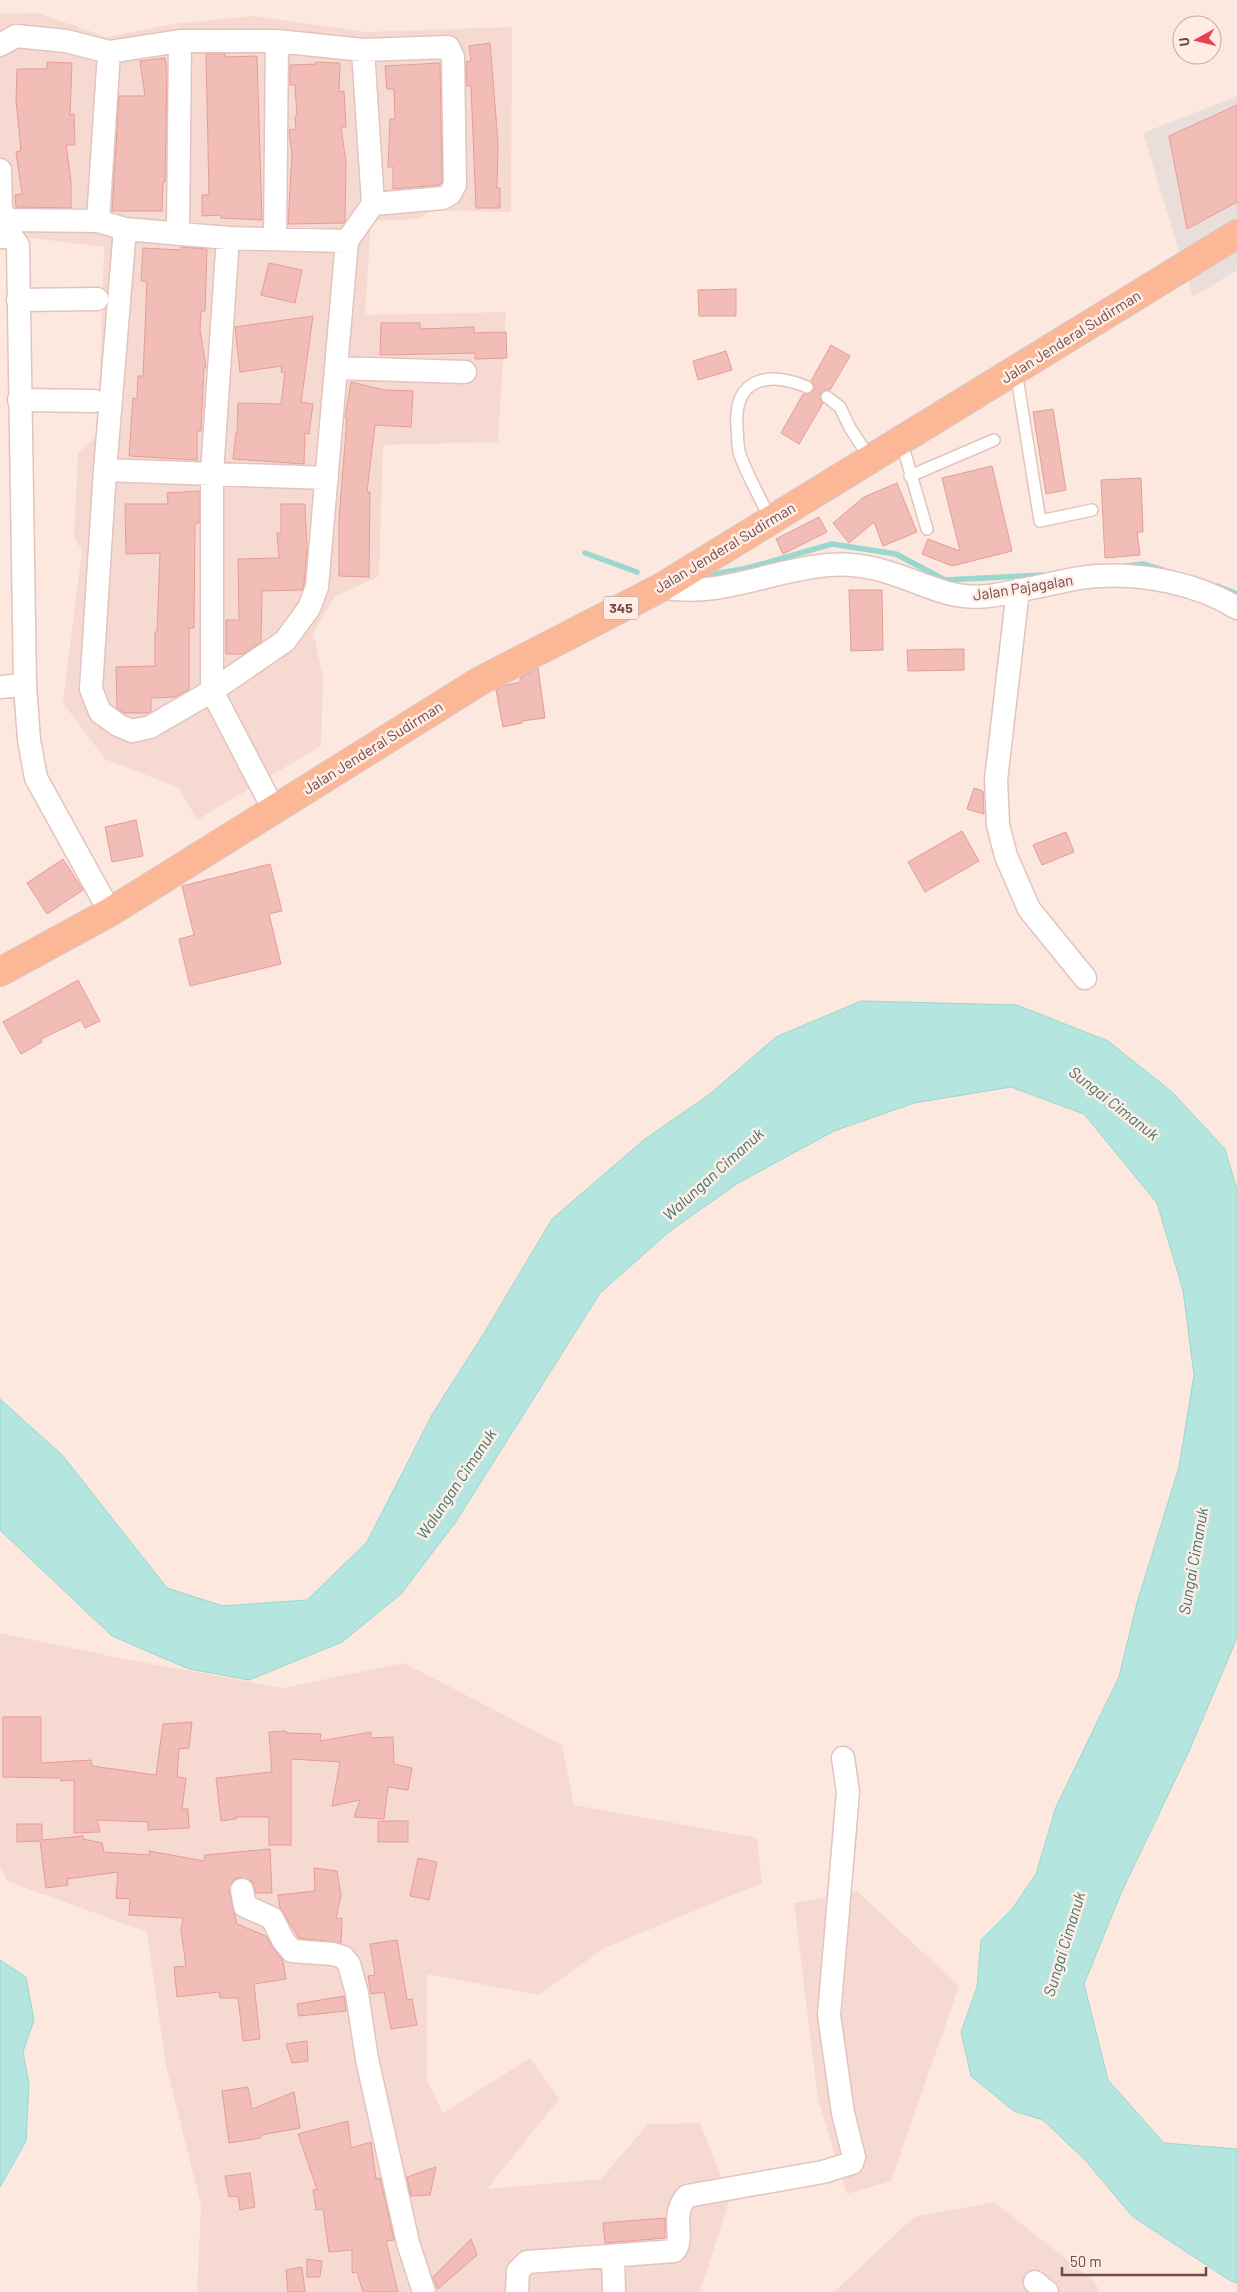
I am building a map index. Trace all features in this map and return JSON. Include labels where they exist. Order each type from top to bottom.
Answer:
[{"type":"main road","name":"Jalan Jenderal Sudirman","points":[[0,972],[110,912],[480,681],[662,587],[1237,234]]},
{"type":"street","points":[[0,45],[16,36],[66,41],[109,52],[180,41],[277,41],[363,50],[444,45],[450,48],[453,57],[454,190],[442,198],[373,204]]},
{"type":"street","points":[[178,234],[180,41]]},
{"type":"street","points":[[275,239],[277,41]]},
{"type":"street","points":[[125,229],[105,470],[91,682],[95,704],[100,712],[118,725],[137,732],[150,728],[212,691],[284,641],[313,601],[317,587],[347,241],[373,204],[363,50]]},
{"type":"street","points":[[98,221],[109,52]]},
{"type":"street","points":[[0,170],[1,208],[4,217],[8,220],[98,221],[125,229],[178,234],[228,238],[347,241]]},
{"type":"street","points":[[0,237],[12,237],[18,244],[19,400],[10,449],[30,750],[36,778],[110,912]]},
{"type":"street","points":[[228,238],[212,473],[212,691],[274,810]]},
{"type":"street","points":[[18,300],[97,299]]},
{"type":"street","points":[[336,368],[465,372]]},
{"type":"street","points":[[19,400],[94,401]]},
{"type":"street","points":[[105,470],[327,478]]},
{"type":"street","name":"Jalan Pajagalan","points":[[662,587],[682,591],[702,590],[728,586],[810,566],[865,565],[945,592],[964,596],[984,596],[1097,576],[1134,577],[1172,583],[1204,593],[1237,608]]},
{"type":"street","points":[[1018,590],[996,780],[998,825],[1006,856],[1029,909],[1085,978]]},
{"type":"street","points":[[0,687],[25,685]]},
{"type":"street","points":[[517,2292],[518,2271],[527,2262],[674,2251],[678,2244],[677,2214],[687,2196],[823,2172],[852,2163],[854,2157],[843,2113],[829,2015],[848,1792],[843,1758]]},
{"type":"street","points":[[242,1890],[245,1906],[272,1918],[283,1940],[292,1951],[333,1954],[343,1957],[348,1961],[357,1993],[367,2059],[408,2244],[424,2292]]},
{"type":"street","points":[[613,2257],[614,2292]]},
{"type":"lane","points":[[1016,371],[1040,521],[1092,510]]},
{"type":"lane","points":[[771,521],[739,454],[736,411],[743,392],[762,379],[791,380],[807,387]]},
{"type":"lane","points":[[827,396],[840,407],[850,428],[871,460]]},
{"type":"lane","points":[[901,440],[927,529]]},
{"type":"lane","points":[[910,476],[994,440]]},
{"type":"shaded area","points":[[37,13],[107,37],[172,24],[253,16],[367,32],[512,27],[511,212],[433,210],[418,219],[371,221],[365,315],[506,312],[498,442],[383,445],[379,576],[335,597],[313,632],[323,678],[321,746],[197,820],[179,788],[105,759],[63,703],[82,551],[74,537],[78,453],[98,435],[104,247],[0,234],[0,14]]},
{"type":"shaded area","points":[[1237,96],[1237,270],[1193,297],[1143,133]]},
{"type":"shaded area","points":[[0,1633],[124,1659],[283,1688],[404,1663],[562,1745],[574,1805],[757,1838],[762,1883],[604,1948],[539,1995],[427,1974],[427,2080],[443,2113],[530,2058],[559,2099],[487,2189],[601,2179],[648,2124],[700,2123],[730,2198],[700,2292],[197,2292],[201,2206],[166,2066],[147,1932],[7,1881],[0,1866]]},
{"type":"shaded area","points":[[857,1891],[959,1986],[891,2181],[847,2194],[818,2099],[794,1903]]},
{"type":"shaded area","points":[[994,2202],[1094,2281],[1100,2292],[834,2292],[914,2217]]},
{"type":"water","points":[[861,1001],[1017,1005],[1108,1041],[1172,1092],[1225,1149],[1237,1190],[1237,1638],[1189,1751],[1121,1893],[1084,1984],[1108,2080],[1164,2143],[1237,2149],[1237,2283],[1229,2280],[1132,2216],[1086,2161],[1043,2120],[1014,2111],[971,2076],[961,2032],[977,1987],[981,1940],[1012,1909],[1036,1874],[1056,1807],[1119,1677],[1137,1603],[1179,1467],[1194,1375],[1183,1290],[1157,1203],[1084,1114],[1011,1087],[914,1103],[834,1131],[738,1183],[670,1231],[600,1293],[455,1523],[401,1594],[342,1642],[249,1680],[189,1669],[112,1636],[0,1530],[0,1399],[63,1456],[167,1588],[223,1606],[307,1600],[367,1542],[433,1413],[483,1335],[552,1219],[645,1139],[710,1094],[776,1037]]},
{"type":"water","points":[[0,1960],[26,1977],[34,2020],[23,2052],[29,2084],[26,2141],[0,2187]]},
{"type":"building","points":[[490,43],[498,143],[497,188],[500,188],[500,208],[476,208],[471,86],[467,86],[466,62],[471,61],[469,46]]},
{"type":"building","points":[[206,54],[225,54],[225,57],[257,56],[262,220],[221,218],[221,215],[202,216],[202,195],[209,195]]},
{"type":"building","points":[[165,58],[167,72],[165,182],[163,182],[162,211],[112,211],[119,96],[145,96],[140,61]]},
{"type":"building","points":[[47,62],[72,63],[70,115],[74,114],[75,145],[66,145],[71,181],[71,208],[16,207],[15,195],[22,194],[16,152],[21,151],[16,100],[17,69],[47,69]]},
{"type":"building","points":[[316,62],[340,63],[339,92],[344,91],[346,127],[341,127],[346,162],[345,221],[344,223],[288,224],[292,154],[289,130],[296,129],[295,116],[297,116],[295,85],[290,85],[290,65],[316,64]]},
{"type":"building","points":[[440,63],[442,182],[439,185],[393,189],[393,167],[388,167],[390,119],[395,119],[394,89],[387,89],[385,66]]},
{"type":"building","points":[[1237,105],[1237,202],[1187,229],[1169,136]]},
{"type":"building","points":[[181,247],[207,249],[205,311],[201,311],[200,330],[206,367],[204,368],[201,431],[197,431],[197,460],[129,456],[133,398],[137,399],[138,376],[143,376],[147,282],[141,281],[143,248],[181,250]]},
{"type":"building","points":[[269,263],[302,270],[295,303],[261,295]]},
{"type":"building","points":[[736,289],[736,316],[699,316],[698,290]]},
{"type":"building","points":[[313,316],[301,402],[313,404],[309,434],[305,433],[304,464],[233,459],[237,433],[238,403],[281,404],[285,373],[281,372],[282,366],[240,372],[235,327]]},
{"type":"building","points":[[381,323],[420,323],[420,329],[474,327],[474,333],[506,332],[507,358],[475,359],[475,353],[380,355]]},
{"type":"building","points":[[831,345],[850,356],[830,390],[825,390],[821,393],[820,399],[823,403],[799,444],[781,433],[803,394],[809,394],[814,390],[814,385],[811,381]]},
{"type":"building","points":[[726,351],[732,370],[698,380],[693,361]]},
{"type":"building","points":[[351,382],[384,390],[413,391],[411,427],[375,425],[367,492],[370,492],[369,577],[339,576],[339,518],[347,419],[345,418]]},
{"type":"building","points":[[1053,409],[1066,490],[1046,494],[1033,412]]},
{"type":"building","points":[[992,466],[1012,551],[952,566],[922,554],[928,539],[960,551],[942,478]]},
{"type":"building","points":[[1141,478],[1143,532],[1137,532],[1140,555],[1105,558],[1101,480]]},
{"type":"building","points":[[897,483],[917,532],[883,546],[874,522],[849,543],[833,523],[864,497]]},
{"type":"building","points":[[199,491],[199,523],[195,523],[194,628],[189,628],[189,689],[175,697],[151,698],[151,711],[148,713],[124,713],[117,708],[116,667],[155,666],[155,632],[157,632],[160,553],[126,554],[125,504],[168,504],[167,493]]},
{"type":"building","points":[[281,504],[305,504],[307,550],[302,590],[262,591],[261,642],[243,654],[226,654],[226,620],[239,620],[238,559],[279,558],[277,533],[281,533]]},
{"type":"building","points":[[819,517],[827,532],[783,554],[776,539]]},
{"type":"building","points":[[849,590],[882,590],[883,650],[851,651]]},
{"type":"building","points":[[964,649],[964,670],[908,671],[907,650]]},
{"type":"building","points":[[538,668],[545,718],[522,721],[522,723],[503,727],[496,690],[506,685],[520,682],[520,678]]},
{"type":"building","points":[[974,788],[983,791],[984,814],[967,809]]},
{"type":"building","points":[[136,820],[143,856],[112,862],[105,827]]},
{"type":"building","points":[[962,831],[979,861],[925,892],[908,862]]},
{"type":"building","points":[[1066,832],[1074,852],[1042,865],[1033,845]]},
{"type":"building","points":[[63,859],[83,890],[47,914],[27,883]]},
{"type":"building","points":[[270,864],[282,911],[269,914],[281,964],[190,986],[179,939],[194,935],[182,886]]},
{"type":"building","points":[[78,980],[100,1021],[85,1028],[81,1020],[41,1039],[42,1042],[21,1054],[3,1022]]},
{"type":"building","points":[[3,1717],[41,1717],[41,1763],[91,1760],[92,1766],[156,1775],[163,1724],[192,1722],[189,1748],[179,1749],[177,1777],[186,1778],[182,1809],[188,1809],[189,1828],[148,1830],[148,1822],[97,1820],[100,1832],[74,1833],[74,1780],[61,1781],[60,1778],[3,1777]]},
{"type":"building","points":[[286,1731],[286,1733],[321,1734],[320,1741],[371,1732],[371,1738],[393,1737],[394,1764],[412,1768],[408,1790],[388,1787],[384,1819],[354,1817],[360,1800],[332,1806],[340,1762],[291,1759],[291,1845],[269,1845],[269,1817],[236,1817],[236,1819],[221,1821],[216,1778],[272,1772],[269,1732]]},
{"type":"building","points":[[378,1821],[408,1821],[408,1842],[378,1842]]},
{"type":"building","points":[[17,1824],[42,1824],[42,1840],[83,1836],[83,1839],[102,1843],[104,1852],[150,1855],[149,1851],[204,1861],[205,1855],[270,1849],[272,1893],[256,1893],[252,1881],[240,1877],[233,1880],[229,1892],[237,1924],[266,1936],[283,1961],[286,1979],[254,1984],[260,2039],[243,2041],[238,1998],[220,1998],[219,1992],[177,1997],[174,1967],[186,1966],[181,1930],[183,1918],[129,1915],[130,1899],[116,1898],[118,1872],[67,1879],[68,1885],[46,1888],[40,1841],[17,1842]]},
{"type":"building","points":[[418,1858],[437,1862],[429,1900],[410,1896]]},
{"type":"building","points":[[314,1868],[337,1871],[341,1895],[336,1919],[342,1918],[341,1943],[299,1938],[280,1908],[278,1895],[315,1891]]},
{"type":"building","points":[[397,1940],[407,2000],[412,1999],[417,2025],[391,2029],[384,1992],[371,1994],[368,1976],[375,1975],[370,1944]]},
{"type":"building","points":[[344,1996],[346,2011],[299,2016],[297,2004]]},
{"type":"building","points":[[307,2041],[308,2061],[292,2063],[286,2044]]},
{"type":"building","points":[[248,2087],[252,2109],[294,2092],[300,2128],[261,2135],[261,2138],[229,2143],[222,2091]]},
{"type":"building","points":[[348,2121],[351,2148],[371,2142],[376,2179],[380,2178],[394,2240],[386,2241],[398,2292],[363,2292],[357,2272],[352,2273],[352,2250],[329,2252],[323,2209],[316,2210],[313,2190],[317,2189],[298,2134]]},
{"type":"building","points":[[436,2167],[430,2195],[411,2196],[407,2177]]},
{"type":"building","points":[[250,2173],[255,2207],[240,2210],[238,2196],[229,2197],[225,2176]]},
{"type":"building","points":[[665,2218],[665,2238],[605,2243],[603,2223]]},
{"type":"building","points":[[471,2239],[477,2255],[438,2289],[433,2277]]},
{"type":"building","points":[[307,2259],[322,2261],[320,2277],[307,2277]]},
{"type":"building","points":[[302,2267],[305,2292],[288,2292],[286,2270]]},
{"type":"waterway","points":[[703,576],[748,568],[832,544],[896,554],[945,580],[1042,575]]},
{"type":"waterway","points":[[585,553],[637,572]]},
{"type":"waterway","points":[[1126,566],[1143,564],[1163,570]]},
{"type":"waterway","points":[[1217,586],[1237,594]]},
{"type":"water label","name":"Sungai Cimanuk","points":[[1114,1103]]},
{"type":"water label","name":"Walungan Cimanuk","points":[[713,1174]]},
{"type":"water label","name":"Walungan Cimanuk","points":[[456,1484]]},
{"type":"water label","name":"Sungai Cimanuk","points":[[1193,1561]]},
{"type":"water label","name":"Sungai Cimanuk","points":[[1064,1944]]}]
